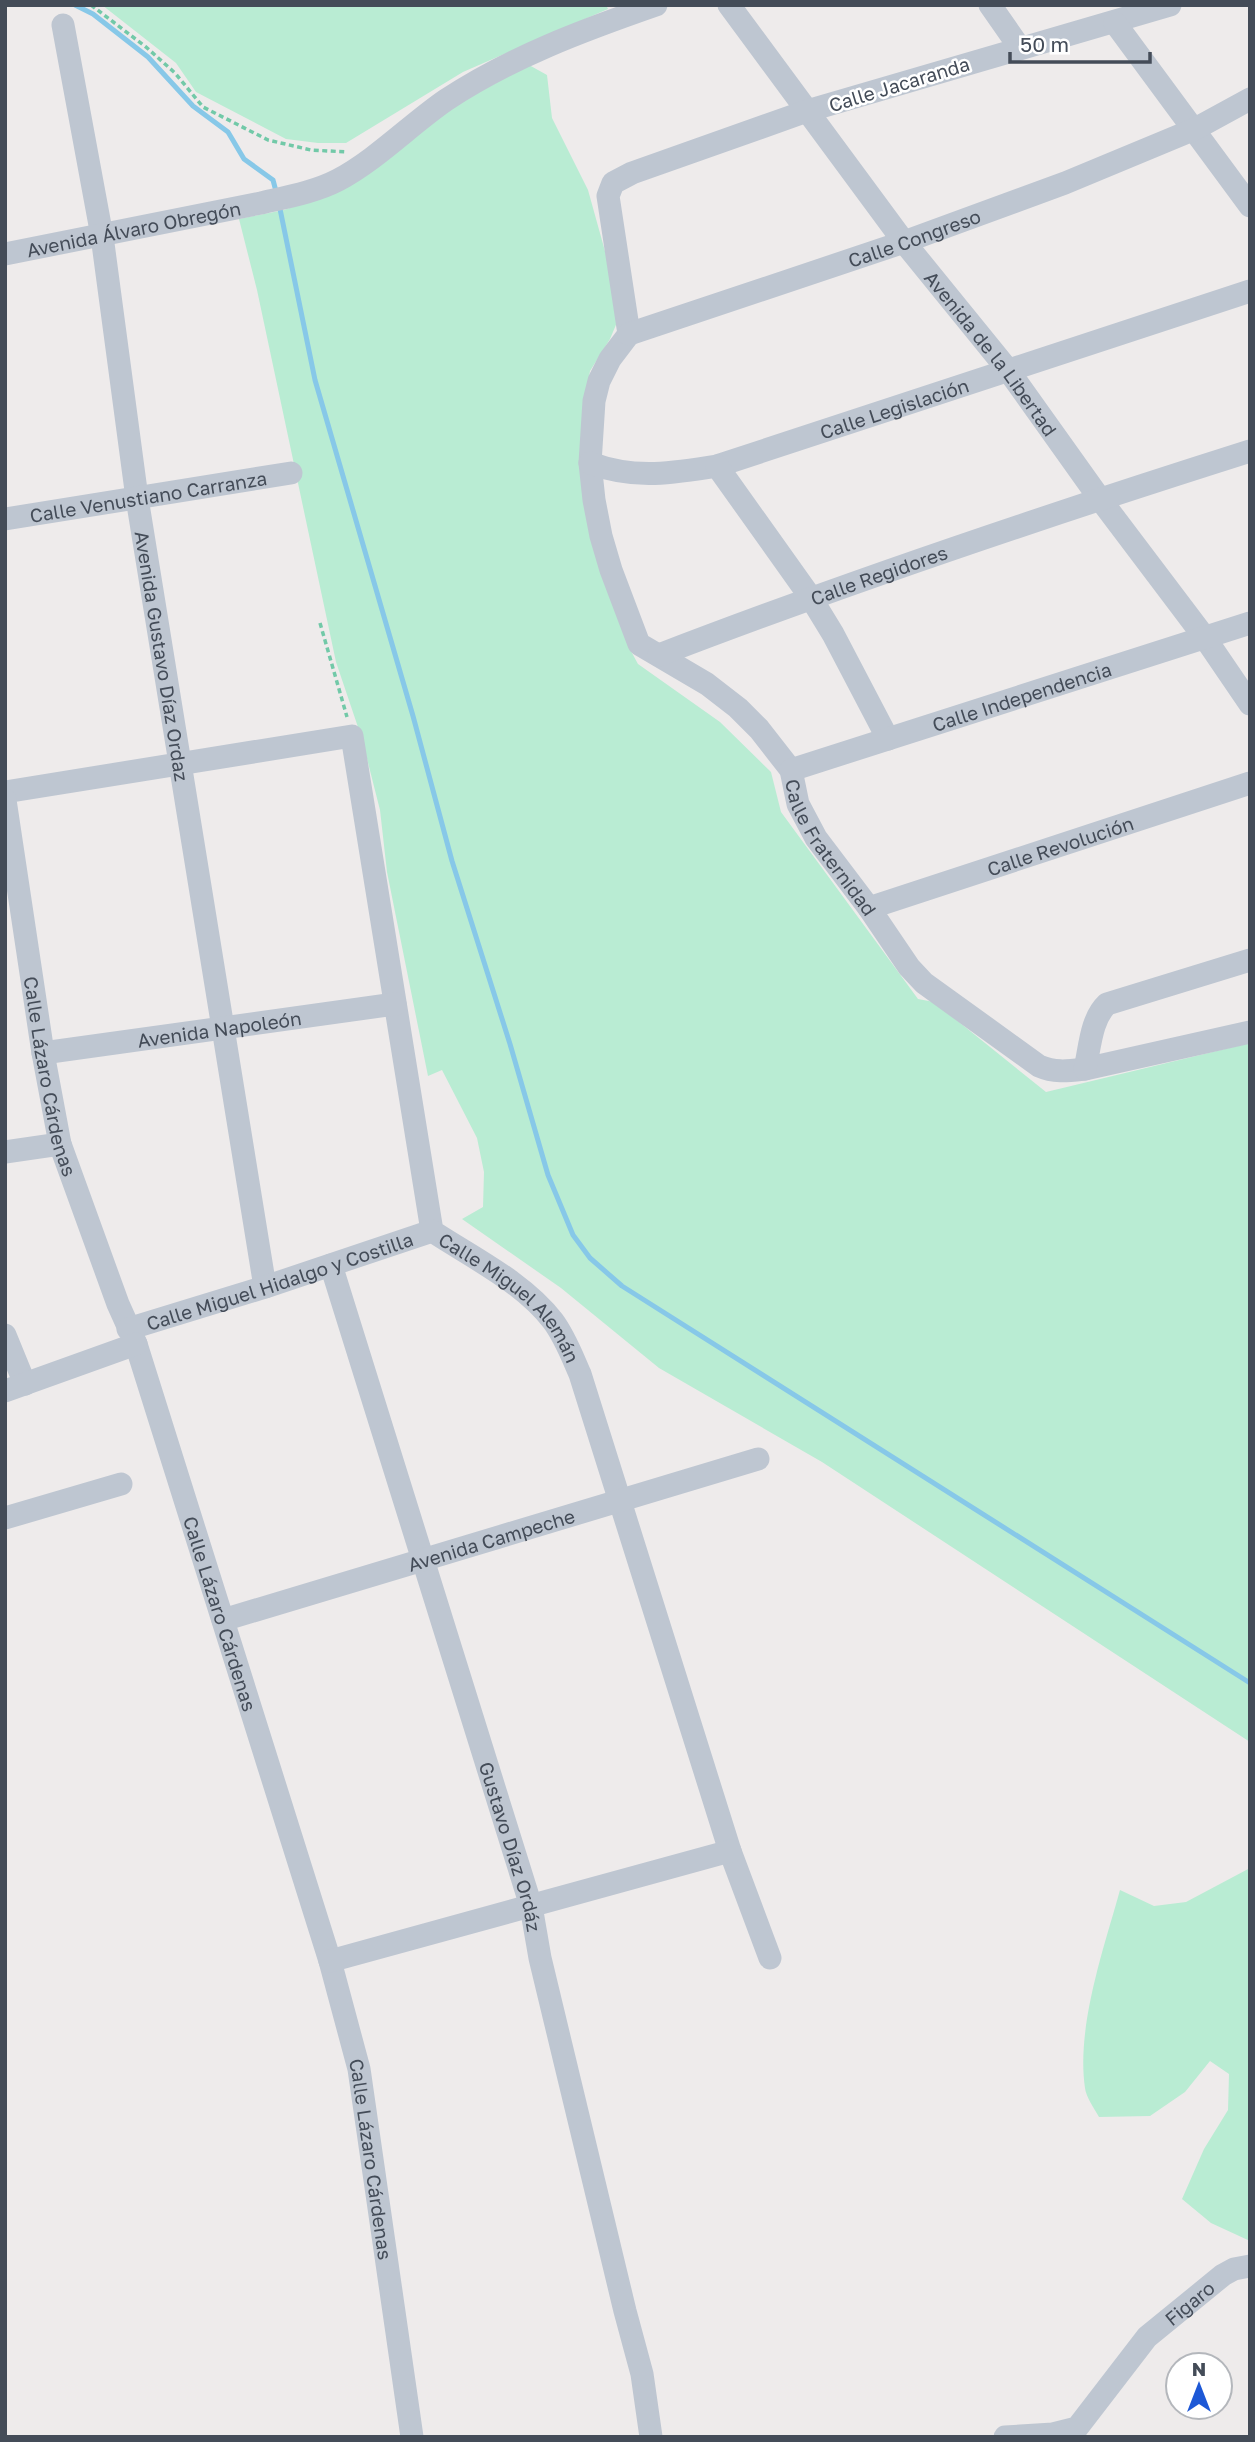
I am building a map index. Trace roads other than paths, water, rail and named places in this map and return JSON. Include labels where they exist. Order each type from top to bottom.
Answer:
[{"type":"street","name":"Avenida Álvaro Obregón","points":[[5,254],[298,195],[338,180],[446,100],[498,69],[605,23],[656,5]]},
{"type":"street","name":"Avenida de la Libertad","points":[[729,5],[904,242],[1008,369],[1100,499],[1205,638],[1250,704]]},
{"type":"street","points":[[990,5],[1020,48]]},
{"type":"street","name":"Calle Jacaranda","points":[[629,334],[608,196],[613,183],[632,173],[807,111],[1170,5]]},
{"type":"street","points":[[1115,23],[1250,206]]},
{"type":"street","name":"Avenida Gustavo Díaz Ordaz","points":[[63,25],[102,236],[137,498],[264,1287]]},
{"type":"street","name":"Calle Congreso","points":[[629,334],[904,242],[1065,183],[1195,129],[1250,99]]},
{"type":"street","name":"Calle Legislación","points":[[590,463],[627,474],[655,475],[717,466],[1250,291]]},
{"type":"street","name":"Calle Fraternidad","points":[[629,334],[610,359],[599,381],[594,401],[590,463],[601,537],[639,644],[706,684],[738,708],[759,729],[791,770],[798,804],[805,821],[909,967],[924,983],[1039,1066],[1050,1071],[1085,1069],[1250,1032]]},
{"type":"street","name":"Calle Regidores","points":[[659,655],[811,598],[1100,499],[1250,451]]},
{"type":"street","points":[[717,466],[811,598],[888,739]]},
{"type":"street","name":"Calle Venustiano Carranza","points":[[5,519],[291,473]]},
{"type":"street","name":"Calle Independencia","points":[[791,770],[1250,623]]},
{"type":"street","name":"Calle Miguel Alemán","points":[[180,764],[352,736],[432,1231],[524,1292],[552,1321],[567,1344],[580,1374],[730,1851],[770,1958]]},
{"type":"street","points":[[5,792],[180,764]]},
{"type":"street","name":"Calle Revolución","points":[[869,908],[1250,783]]},
{"type":"street","name":"Calle Lázaro Cárdenas","points":[[5,800],[43,1053],[60,1144],[132,1336],[330,1961],[361,2080],[412,2437]]},
{"type":"street","points":[[1085,1069],[1096,1020],[1107,1004],[1250,960]]},
{"type":"street","name":"Avenida Napoleón","points":[[43,1053],[395,1004]]},
{"type":"street","points":[[5,1152],[60,1144]]},
{"type":"street","name":"Calle Miguel Hidalgo y Costilla","points":[[15,1387],[132,1336],[264,1287],[432,1231]]},
{"type":"street","name":"Gustavo Díaz Ordáz","points":[[331,1265],[531,1906],[540,1958],[642,2374],[651,2437]]},
{"type":"street","points":[[5,1335],[15,1387]]},
{"type":"street","name":"Avenida Campeche","points":[[223,1620],[758,1459]]},
{"type":"street","points":[[5,1518],[121,1484]]},
{"type":"street","points":[[330,1961],[730,1851]]},
{"type":"street","name":"Figaro","points":[[1005,2437],[1053,2434],[1077,2428],[1147,2337],[1223,2276],[1234,2269],[1250,2266]]},
{"type":"waterway","points":[[75,5],[93,14],[148,57],[193,106],[228,132],[244,159],[273,180],[277,195]]},
{"type":"waterway","points":[[279,204],[315,380],[413,716],[452,861],[548,1175],[573,1235],[590,1258],[622,1286],[1250,1683]]}]
